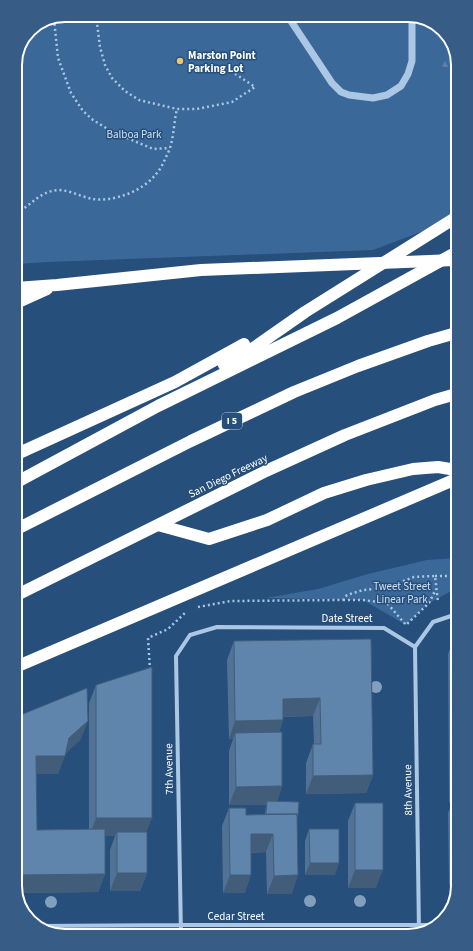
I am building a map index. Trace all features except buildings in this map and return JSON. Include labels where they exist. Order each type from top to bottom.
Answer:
[{"type":"highway","points":[[158,406],[252,348],[305,312],[451,221]]},
{"type":"highway","points":[[22,479],[158,406],[337,318],[451,255]]},
{"type":"highway","points":[[22,288],[194,271],[451,260]]},
{"type":"highway","points":[[22,300],[57,285]]},
{"type":"highway","points":[[22,452],[175,382],[305,312]]},
{"type":"highway","name":"I 5","points":[[22,526],[294,392],[358,366],[451,334]]},
{"type":"highway","name":"San Diego Freeway","points":[[22,593],[266,471],[346,435],[435,400],[451,395]]},
{"type":"highway","points":[[158,525],[209,539],[267,520],[324,493],[366,480],[413,469],[438,467],[451,469]]},
{"type":"highway","points":[[22,664],[451,481]]},
{"type":"street","points":[[292,22],[332,83],[341,92],[349,95],[373,98],[386,95],[401,86],[408,74],[412,61],[412,22]]},
{"type":"street","points":[[415,647],[433,622],[451,616]]},
{"type":"street","name":"Date Street","points":[[218,627],[384,628],[415,647]]},
{"type":"street","name":"7th Avenue","points":[[181,929],[176,656],[190,635],[218,627]]},
{"type":"street","name":"8th Avenue","points":[[415,647],[418,925]]},
{"type":"street","name":"Cedar Street","points":[[49,926],[427,925]]},
{"type":"path","points":[[97,22],[100,47],[105,65],[112,78],[125,91],[139,100],[177,108],[197,109],[232,102],[255,87],[228,69]]},
{"type":"path","points":[[54,24],[58,58],[71,93],[83,111],[93,120],[111,131],[153,150],[170,148]]},
{"type":"path","points":[[22,210],[43,194],[52,190],[64,191],[100,200],[126,195],[140,188],[156,175],[170,148],[177,108]]},
{"type":"path","points":[[435,576],[438,602]]},
{"type":"path","points":[[343,600],[347,595],[363,590],[386,588],[414,577],[451,576]]},
{"type":"path","points":[[196,608],[231,601],[363,600],[387,603],[406,625],[429,603],[436,587]]},
{"type":"path","points":[[150,675],[148,638],[168,629],[189,609]]},
{"type":"green space","name":"Balboa Park","points":[[65,22],[411,22],[419,23],[430,28],[442,39],[448,48],[451,65],[451,221],[373,250],[22,264],[22,62],[25,48],[29,41],[41,29],[48,25]]},
{"type":"green space","points":[[440,61],[450,61],[451,85]]},
{"type":"green space","name":"Tweet Street Linear Park","points":[[451,558],[451,591],[429,603],[406,625],[363,600],[266,598],[318,589],[368,574],[427,560]]},
{"type":"place","name":"Marston Point Parking Lot","points":[[180,61]]}]
